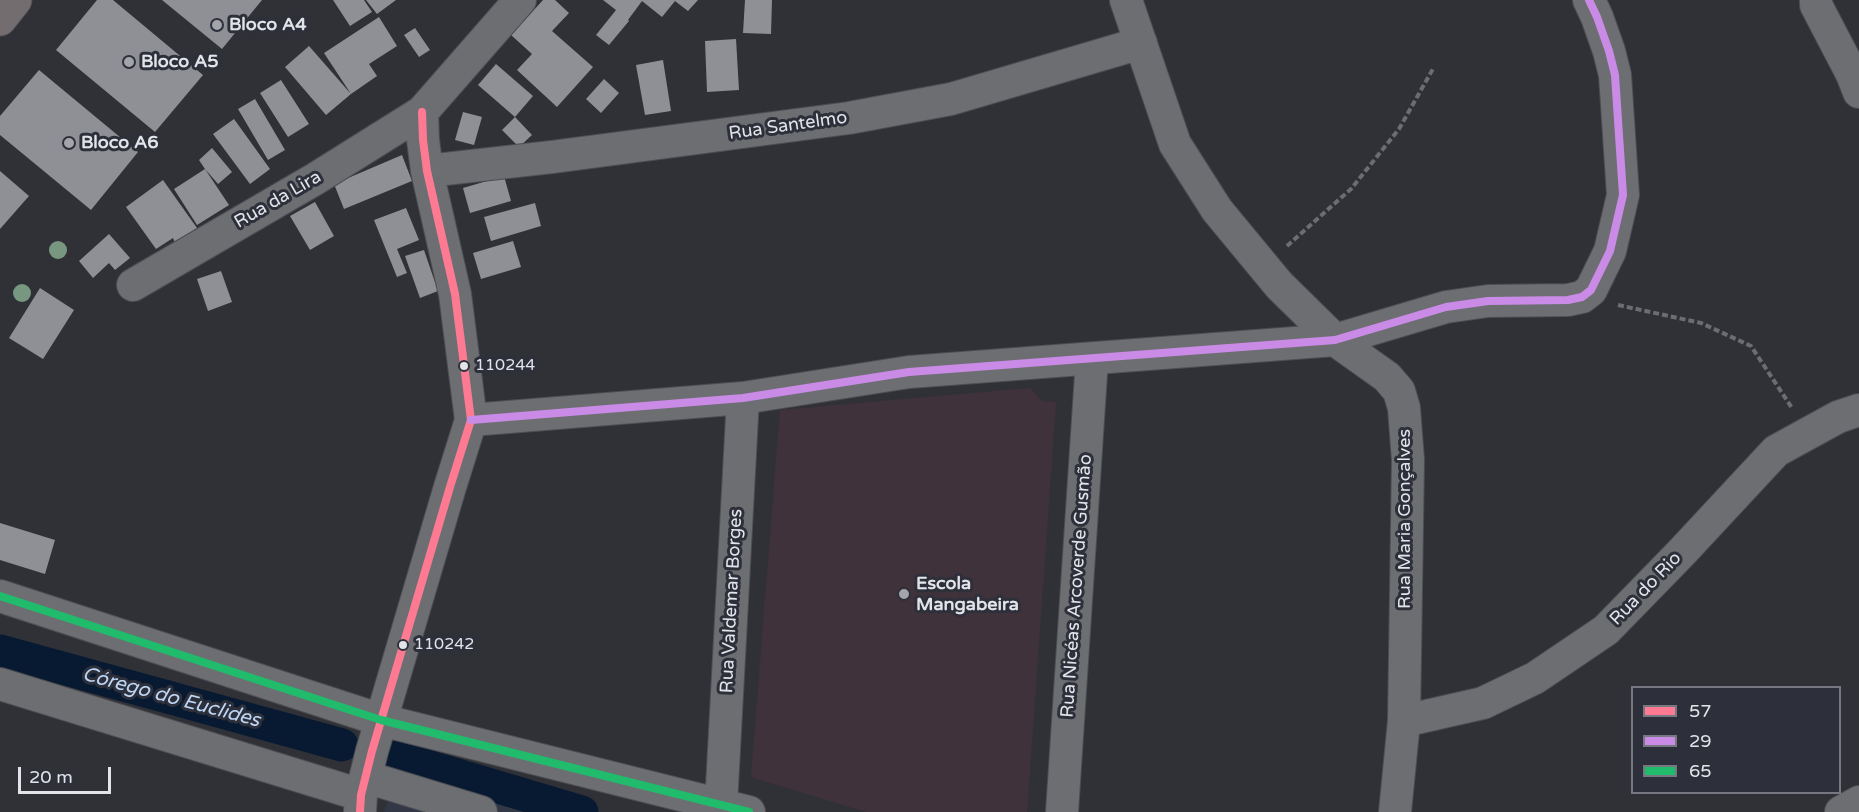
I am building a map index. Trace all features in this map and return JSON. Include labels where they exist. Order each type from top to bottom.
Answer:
[{"type":"main road","points":[[0,19],[15,0]]},
{"type":"street","name":"Rua da Lira","points":[[132,285],[315,179],[422,112],[520,0]]},
{"type":"street","name":"Rua Maria Gonçalves","points":[[1126,0],[1175,144],[1217,210],[1279,285],[1335,340],[1387,377],[1399,391],[1404,408],[1408,460],[1404,721],[1395,812]]},
{"type":"street","points":[[471,420],[743,398],[909,372],[1335,340],[1446,307],[1488,301],[1568,300],[1582,297],[1591,290],[1610,251],[1623,195],[1615,75],[1598,17],[1589,0]]},
{"type":"street","points":[[1816,0],[1816,5],[1848,65],[1859,92]]},
{"type":"street","name":"Rua Santelmo","points":[[427,171],[552,158],[849,118],[951,99],[1141,43]]},
{"type":"street","points":[[362,795],[381,720],[471,420],[455,294],[427,171],[422,112]]},
{"type":"street","name":"Rua Nicéas Arcoverde Gusmão","points":[[1062,812],[1092,359]]},
{"type":"street","name":"Rua Valdemar Borges","points":[[735,808],[743,398]]},
{"type":"street","name":"Rua do Rio","points":[[1404,721],[1483,703],[1535,678],[1606,630],[1776,451],[1839,417],[1859,410]]},
{"type":"street","points":[[0,596],[381,720],[735,808]]},
{"type":"street","points":[[0,684],[362,795],[481,812]]},
{"type":"street","points":[[1841,812],[1859,802]]},
{"type":"path","points":[[1263,266],[1351,189],[1399,129],[1434,67]]},
{"type":"path","points":[[1582,297],[1701,323],[1751,346],[1809,433]]},
{"type":"shaded area","name":"Escola Mangabeira","points":[[1030,388],[1042,401],[1056,402],[1027,812],[866,812],[751,777],[780,410]]},
{"type":"shaded area","points":[[399,767],[565,812],[384,812]]},
{"type":"building","name":"Bloco A5","points":[[97,0],[113,0],[203,75],[155,132],[56,50]]},
{"type":"building","name":"Bloco A4","points":[[162,0],[262,0],[222,49]]},
{"type":"building","points":[[333,0],[364,0],[372,12],[350,26]]},
{"type":"building","points":[[366,0],[396,0],[377,14]]},
{"type":"building","points":[[543,0],[555,0],[569,13],[552,31],[593,67],[557,107],[517,70],[532,54],[511,35]]},
{"type":"building","points":[[603,0],[698,0],[688,11],[675,1],[662,17],[642,1],[609,45],[596,35],[616,10]]},
{"type":"building","points":[[745,0],[772,0],[771,34],[743,33]]},
{"type":"building","points":[[379,17],[397,46],[369,64],[377,76],[351,94],[324,53]]},
{"type":"building","points":[[415,28],[430,50],[419,57],[404,35]]},
{"type":"building","points":[[736,39],[739,90],[707,92],[705,41]]},
{"type":"building","points":[[309,46],[351,94],[326,115],[285,67]]},
{"type":"building","points":[[663,60],[671,111],[645,115],[636,65]]},
{"type":"building","points":[[496,64],[533,96],[515,117],[478,85]]},
{"type":"building","name":"Bloco A6","points":[[39,70],[138,152],[91,210],[0,135],[0,116]]},
{"type":"building","points":[[604,79],[619,93],[601,113],[586,99]]},
{"type":"building","points":[[281,80],[309,124],[288,137],[260,93]]},
{"type":"building","points":[[255,99],[285,150],[268,160],[238,109]]},
{"type":"building","points":[[463,112],[482,117],[474,145],[455,140]]},
{"type":"building","points":[[515,117],[532,135],[519,147],[502,130]]},
{"type":"building","points":[[234,119],[270,169],[250,184],[213,134]]},
{"type":"building","points":[[212,148],[232,172],[218,184],[199,160]]},
{"type":"building","points":[[402,155],[412,181],[344,209],[334,184]]},
{"type":"building","points":[[205,169],[229,205],[197,225],[174,189]]},
{"type":"building","points":[[0,171],[29,196],[0,229]]},
{"type":"building","points":[[504,176],[511,201],[470,213],[463,188]]},
{"type":"building","points":[[163,180],[197,228],[175,243],[173,238],[156,249],[126,207]]},
{"type":"building","points":[[315,202],[334,236],[310,250],[290,216]]},
{"type":"building","points":[[535,203],[541,226],[491,241],[484,217]]},
{"type":"building","points":[[406,208],[419,240],[397,249],[407,273],[397,277],[374,220]]},
{"type":"building","points":[[109,234],[130,258],[115,270],[109,263],[93,278],[79,261]]},
{"type":"building","points":[[513,241],[521,267],[481,279],[473,253]]},
{"type":"building","points":[[424,250],[438,291],[420,298],[405,256]]},
{"type":"building","points":[[221,271],[232,302],[208,311],[197,279]]},
{"type":"building","points":[[40,288],[74,310],[43,359],[9,338]]},
{"type":"building","points":[[0,523],[55,540],[45,574],[0,560]]},
{"type":"waterway","name":"Córego do Euclides","points":[[0,651],[342,745]]},
{"type":"waterway","name":"Córego do Euclides","points":[[397,757],[582,812]]},
{"type":"transit line","name":"29","points":[[471,420],[743,398],[909,372],[1335,340],[1446,307],[1488,301],[1568,300],[1582,297],[1591,290],[1610,251],[1623,195],[1615,75],[1609,51],[1589,0]]},
{"type":"transit line","name":"57","points":[[360,812],[361,795],[372,751],[471,420],[455,294],[427,171],[422,112]]},
{"type":"transit line","name":"65","points":[[0,596],[381,720],[749,812]]},
{"type":"place","name":"Bloco A4","points":[[217,25]]},
{"type":"place","name":"Bloco A5","points":[[129,62]]},
{"type":"place","name":"Bloco A6","points":[[69,143]]},
{"type":"place","name":"110244","points":[[464,366]]},
{"type":"place","name":"Escola Mangabeira","points":[[904,594]]},
{"type":"place","name":"110242","points":[[403,645]]}]
